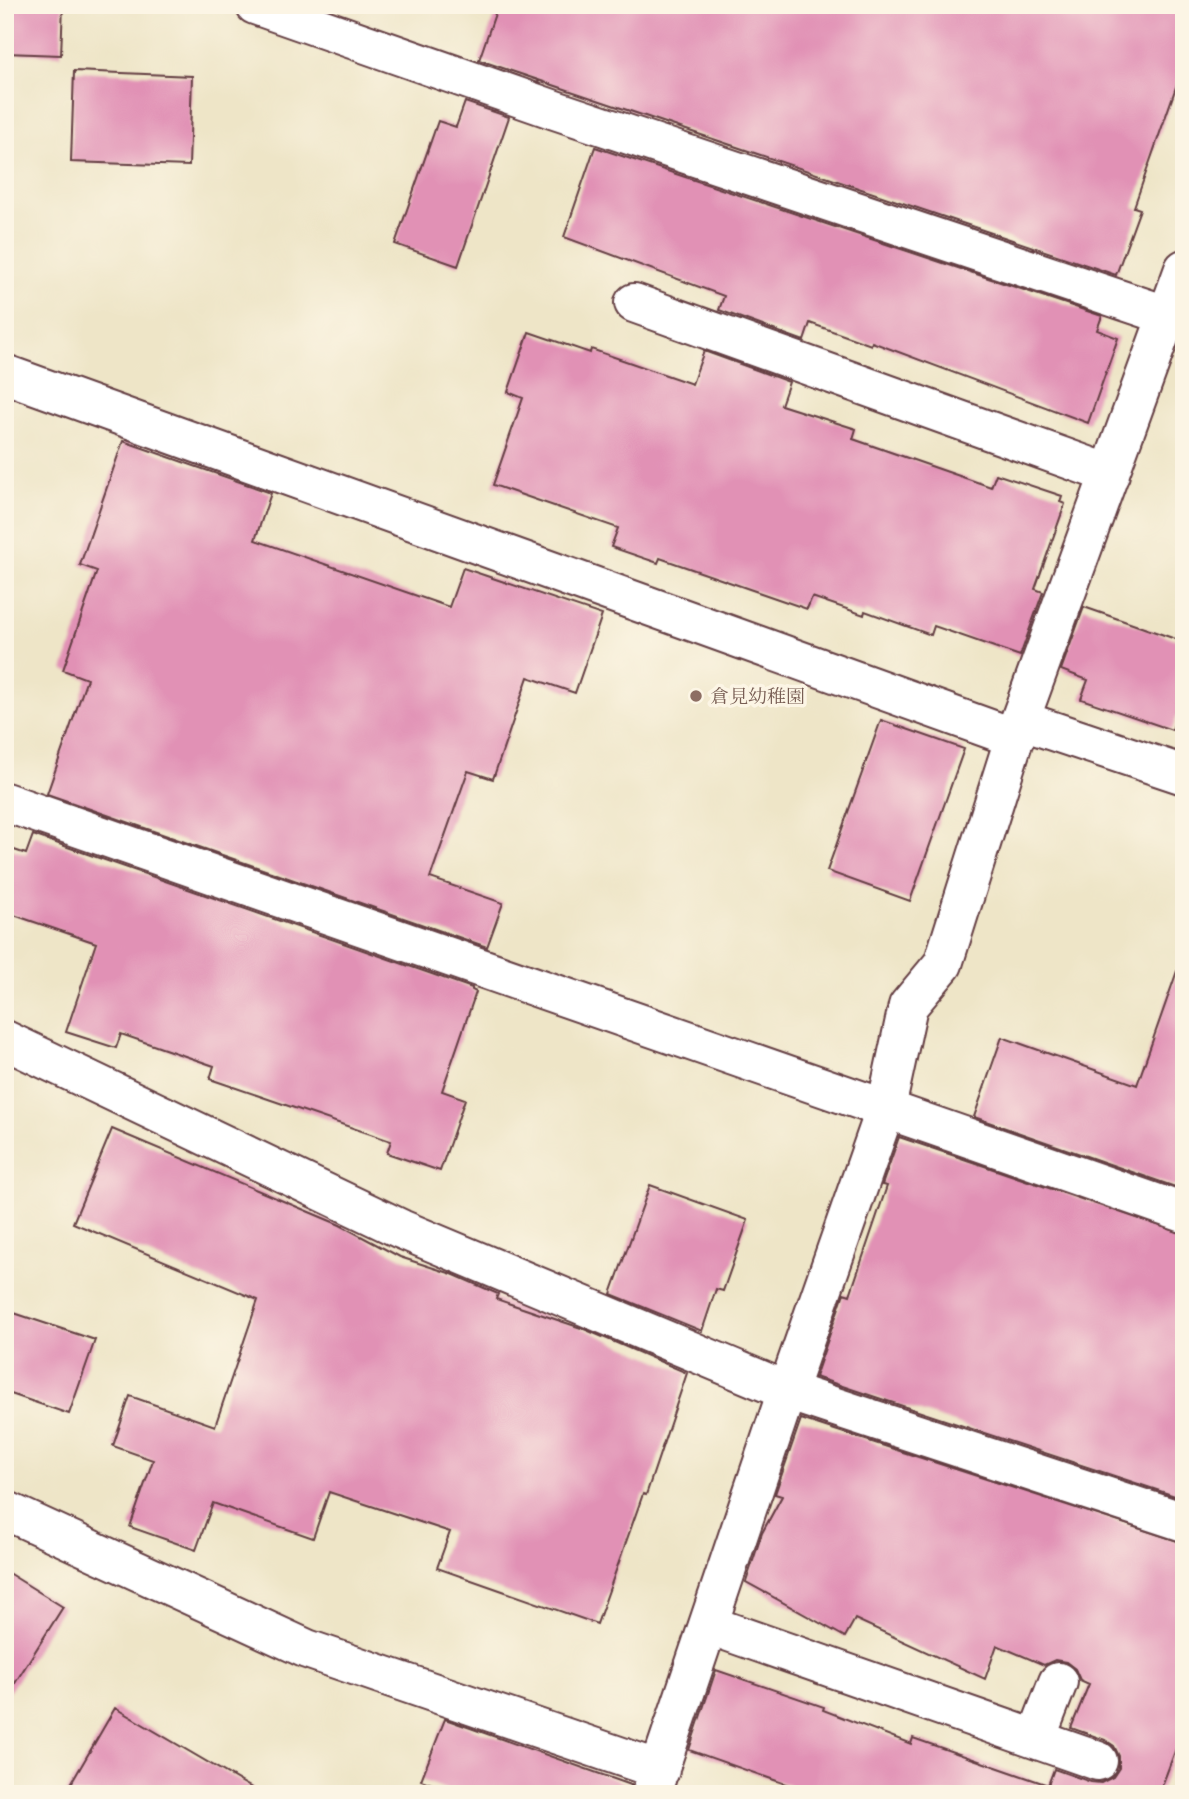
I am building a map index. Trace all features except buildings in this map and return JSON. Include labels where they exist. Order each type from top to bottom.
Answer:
[{"type":"street","points":[[255,5],[555,110],[1175,318]]},
{"type":"street","points":[[5,1510],[307,1649],[655,1782],[886,1108],[908,1006],[943,964],[1018,729],[1110,474],[1175,318],[1184,269]]},
{"type":"street","points":[[634,303],[1110,474]]},
{"type":"street","points":[[5,392],[6,373],[1018,729],[1184,775]]},
{"type":"street","points":[[5,802],[1184,1213]]},
{"type":"street","points":[[5,1040],[401,1229],[787,1391],[1184,1522]]},
{"type":"street","points":[[709,1625],[1098,1761]]},
{"type":"street","points":[[1036,1739],[1058,1682]]},
{"type":"place","name":"倉見幼稚園","points":[[696,696]]}]
